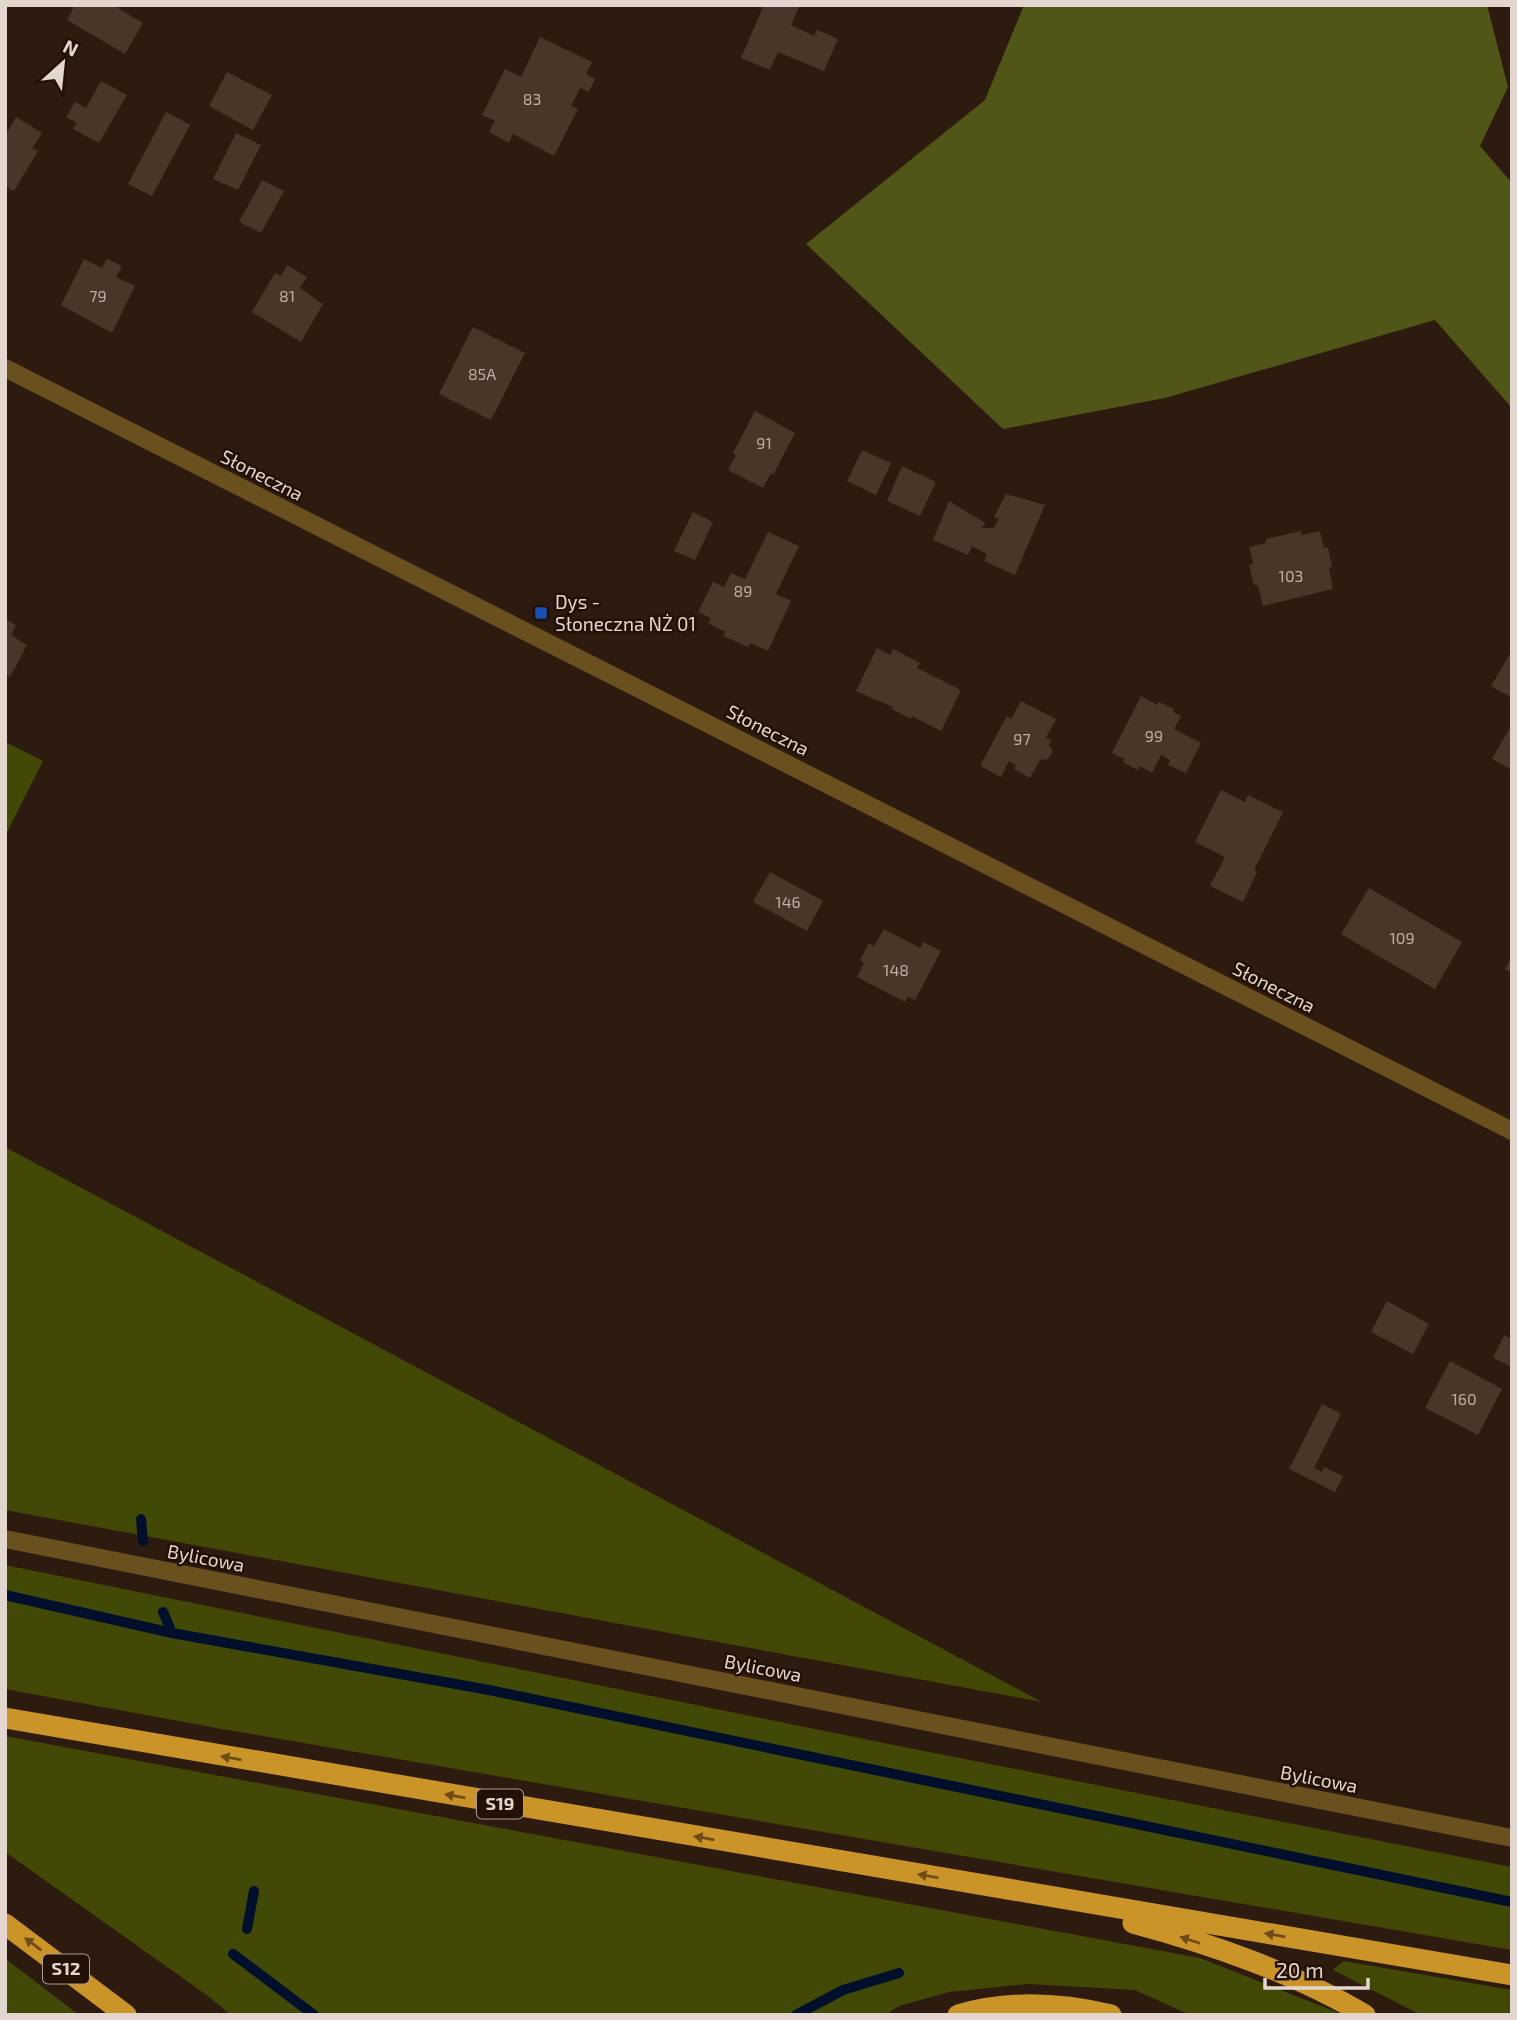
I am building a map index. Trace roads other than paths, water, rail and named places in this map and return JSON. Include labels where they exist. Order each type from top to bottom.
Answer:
[{"type":"highway","name":"S19","points":[[5,1718],[1512,1975]]},
{"type":"highway","points":[[995,1888],[1151,1928],[1215,1949],[1292,1978],[1365,2015]]},
{"type":"highway","name":"S12","points":[[5,1924],[126,2015]]},
{"type":"highway","points":[[958,2015],[986,2008],[1031,2004],[1080,2008],[1111,2015]]},
{"type":"street","name":"Słoneczna","points":[[5,368],[1512,1131]]},
{"type":"street","name":"Bylicowa","points":[[5,1539],[1512,1838]]},
{"type":"waterway","points":[[141,1519],[143,1541]]},
{"type":"waterway","points":[[5,1595],[172,1633],[489,1690],[1512,1902]]},
{"type":"waterway","points":[[163,1612],[172,1633]]},
{"type":"waterway","points":[[247,1929],[254,1891]]},
{"type":"waterway","points":[[233,1954],[314,2015]]},
{"type":"waterway","points":[[796,2015],[843,1990],[899,1973]]},
{"type":"place","name":"Dys - Słoneczna NŻ 01","points":[[541,613]]}]
